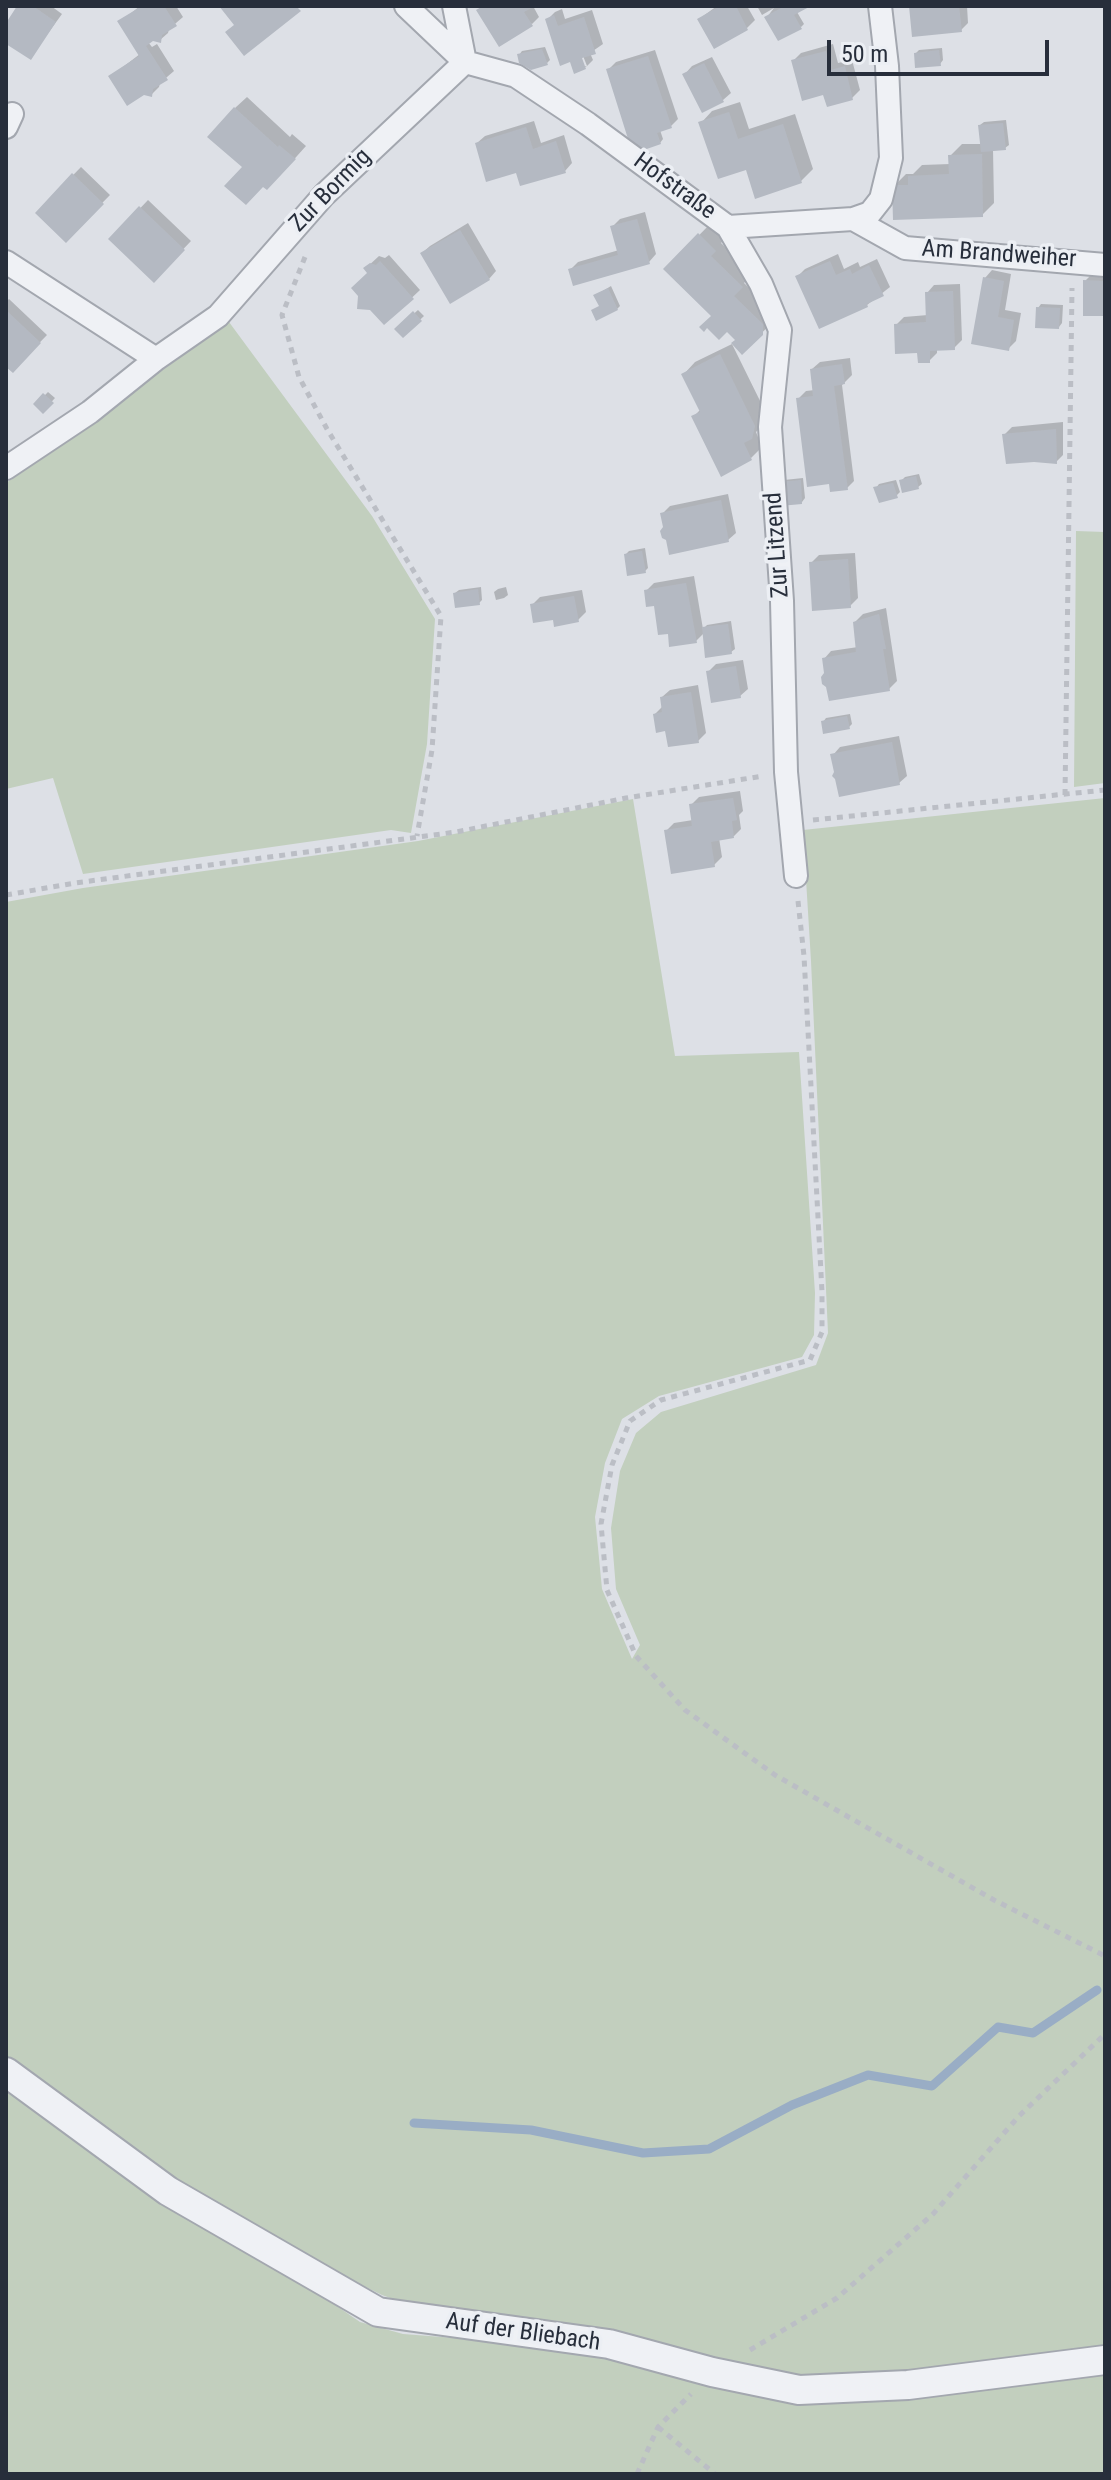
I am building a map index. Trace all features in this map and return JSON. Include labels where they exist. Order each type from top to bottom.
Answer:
[{"type":"street","name":"Hofstraße","points":[[406,6],[465,62],[516,76],[588,124],[728,227],[853,219]]},
{"type":"street","points":[[454,6],[465,62]]},
{"type":"street","points":[[853,219],[870,213],[881,199],[891,158],[887,66],[880,6]]},
{"type":"street","name":"Zur Bormig","points":[[6,468],[90,412],[156,359],[218,316],[324,195],[465,62]]},
{"type":"street","name":"Am Brandweiher","points":[[853,219],[905,248],[1105,265]]},
{"type":"street","name":"Zur Litzend","points":[[728,227],[761,284],[780,330],[770,427],[782,601],[786,772],[796,876]]},
{"type":"street","points":[[6,262],[156,359]]},
{"type":"street","name":"Auf der Bliebach","points":[[6,2072],[168,2191],[378,2312],[609,2344],[712,2372],[799,2390],[908,2385],[1105,2360]]},
{"type":"path","points":[[308,251],[282,315],[299,377],[327,429],[441,616],[432,750],[417,836]]},
{"type":"path","points":[[1065,795],[1072,260]]},
{"type":"path","points":[[6,895],[456,832],[626,798],[786,772]]},
{"type":"path","points":[[792,822],[1105,790]]},
{"type":"path","points":[[796,876],[804,956],[822,1332],[810,1360],[661,1400],[630,1421],[612,1465],[601,1524],[607,1590],[636,1656],[685,1710],[775,1775],[994,1900],[1105,1956]]},
{"type":"path","points":[[637,2474],[658,2427],[712,2372],[837,2298],[933,2214],[1019,2116],[1105,2034]]},
{"type":"path","points":[[658,2427],[715,2474]]},
{"type":"green space","points":[[229,322],[372,516],[435,619],[427,744],[411,833],[391,830],[83,874],[53,778],[6,789],[6,483]]},
{"type":"green space","points":[[1076,531],[1105,532],[1105,783],[1074,787]]},
{"type":"green space","points":[[1105,798],[1105,2474],[6,2474],[6,902],[83,888],[418,841],[633,799],[675,1056],[799,1052],[815,1293],[814,1335],[802,1357],[659,1396],[622,1419],[605,1463],[595,1517],[602,1589],[632,1659],[640,1645],[616,1589],[611,1528],[620,1471],[636,1433],[661,1412],[816,1365],[828,1333],[803,830]],"holes":[[[304,2257],[401,2302],[447,2310],[455,2338],[403,2334],[360,2322],[299,2280]]]},
{"type":"building","points":[[17,6],[33,6],[56,22],[31,60],[6,44],[6,23]]},
{"type":"building","points":[[142,6],[164,6],[177,26],[162,35],[161,43],[153,41],[146,46],[168,80],[153,89],[152,97],[144,95],[127,106],[108,76],[139,56],[117,21]]},
{"type":"building","points":[[219,6],[296,6],[301,11],[244,56],[225,32],[234,25]]},
{"type":"building","points":[[483,6],[535,6],[524,12],[533,26],[499,47],[476,10]]},
{"type":"building","points":[[720,6],[736,6],[748,30],[714,49],[697,19]]},
{"type":"building","points":[[785,6],[811,6],[794,15],[802,29],[778,41],[764,17]]},
{"type":"building","points":[[909,6],[959,6],[962,32],[912,37]]},
{"type":"building","points":[[554,15],[558,26],[584,17],[596,54],[582,58],[586,69],[574,74],[570,62],[560,66],[545,19]]},
{"type":"building","points":[[542,49],[548,65],[531,70],[519,63],[517,54]]},
{"type":"building","points":[[939,50],[941,66],[915,68],[914,53]]},
{"type":"building","points":[[826,51],[831,70],[845,66],[853,100],[827,107],[823,95],[802,101],[791,60]]},
{"type":"building","points":[[648,56],[672,128],[657,133],[661,144],[641,151],[629,142],[606,69]]},
{"type":"building","points":[[704,63],[724,102],[702,113],[682,74]]},
{"type":"building","points":[[234,107],[296,159],[267,190],[263,187],[246,205],[224,186],[242,167],[207,137]]},
{"type":"building","points":[[729,112],[738,139],[783,124],[802,183],[755,199],[746,170],[718,179],[698,122]]},
{"type":"building","points":[[1003,123],[1006,150],[981,152],[978,125]]},
{"type":"building","points":[[526,127],[533,149],[556,141],[566,173],[520,186],[516,173],[486,182],[475,143]]},
{"type":"building","points":[[982,154],[983,217],[893,220],[892,185],[908,185],[908,176],[949,174],[948,155]]},
{"type":"building","points":[[72,173],[104,204],[66,243],[35,213]]},
{"type":"building","points":[[139,206],[185,250],[154,283],[108,239]]},
{"type":"building","points":[[637,219],[650,264],[573,286],[568,269],[618,255],[610,226]]},
{"type":"building","points":[[460,230],[490,280],[450,304],[420,253]]},
{"type":"building","points":[[698,233],[716,251],[711,256],[743,287],[734,296],[763,324],[763,335],[742,355],[731,343],[735,340],[727,332],[719,340],[707,328],[704,332],[699,327],[711,316],[663,269]]},
{"type":"building","points":[[380,261],[414,299],[384,325],[370,310],[357,309],[358,296],[351,288],[367,273],[363,268]]},
{"type":"building","points":[[830,261],[836,275],[850,269],[852,274],[869,265],[884,296],[867,304],[868,307],[819,329],[795,276]]},
{"type":"building","points":[[983,277],[1004,281],[998,317],[1014,320],[1009,351],[971,344]]},
{"type":"building","points":[[1083,280],[1105,281],[1105,316],[1083,316]]},
{"type":"building","points":[[608,288],[618,310],[596,321],[591,310],[599,306],[593,295]]},
{"type":"building","points":[[953,291],[955,350],[930,351],[930,363],[918,363],[917,353],[895,354],[894,324],[926,322],[925,292]]},
{"type":"building","points":[[1036,307],[1060,308],[1059,329],[1035,328]]},
{"type":"building","points":[[6,310],[41,343],[13,373],[6,367]]},
{"type":"building","points":[[413,311],[422,321],[403,338],[394,329]]},
{"type":"building","points":[[720,354],[755,426],[752,439],[744,443],[752,460],[721,477],[691,416],[700,412],[681,374]]},
{"type":"building","points":[[842,364],[845,384],[834,386],[848,490],[830,492],[829,484],[807,487],[796,398],[813,396],[810,369]]},
{"type":"building","points":[[43,393],[54,403],[43,414],[33,404]]},
{"type":"building","points":[[1056,429],[1057,464],[1006,464],[1002,434]]},
{"type":"building","points":[[916,476],[919,489],[902,493],[899,480]]},
{"type":"building","points":[[801,480],[802,504],[780,506],[779,482]]},
{"type":"building","points":[[893,483],[898,498],[879,503],[873,487]]},
{"type":"building","points":[[721,500],[729,542],[669,555],[666,540],[660,531],[663,527],[660,513]]},
{"type":"building","points":[[642,551],[646,573],[627,576],[624,554]]},
{"type":"building","points":[[848,559],[851,608],[812,611],[809,562]]},
{"type":"building","points":[[686,583],[697,643],[669,647],[668,634],[658,635],[654,606],[646,607],[644,590]]},
{"type":"building","points":[[478,589],[480,605],[455,608],[453,593]]},
{"type":"building","points":[[574,596],[579,622],[554,627],[553,620],[533,623],[530,604]]},
{"type":"building","points":[[879,614],[890,691],[829,701],[826,687],[822,684],[822,658],[856,652],[853,622]]},
{"type":"building","points":[[728,624],[732,654],[705,658],[702,627]]},
{"type":"building","points":[[736,666],[741,698],[711,703],[706,671]]},
{"type":"building","points":[[691,692],[699,743],[668,747],[665,731],[656,733],[653,714],[662,712],[660,697]]},
{"type":"building","points":[[847,716],[850,729],[823,734],[821,721]]},
{"type":"building","points":[[892,742],[900,785],[839,797],[832,776],[830,754]]},
{"type":"building","points":[[733,798],[737,820],[732,821],[734,838],[711,842],[715,867],[671,874],[664,830],[692,826],[689,804]]},
{"type":"waterway","points":[[414,2123],[531,2130],[643,2153],[709,2149],[792,2105],[868,2075],[932,2086],[998,2027],[1033,2033],[1097,1990]]}]
